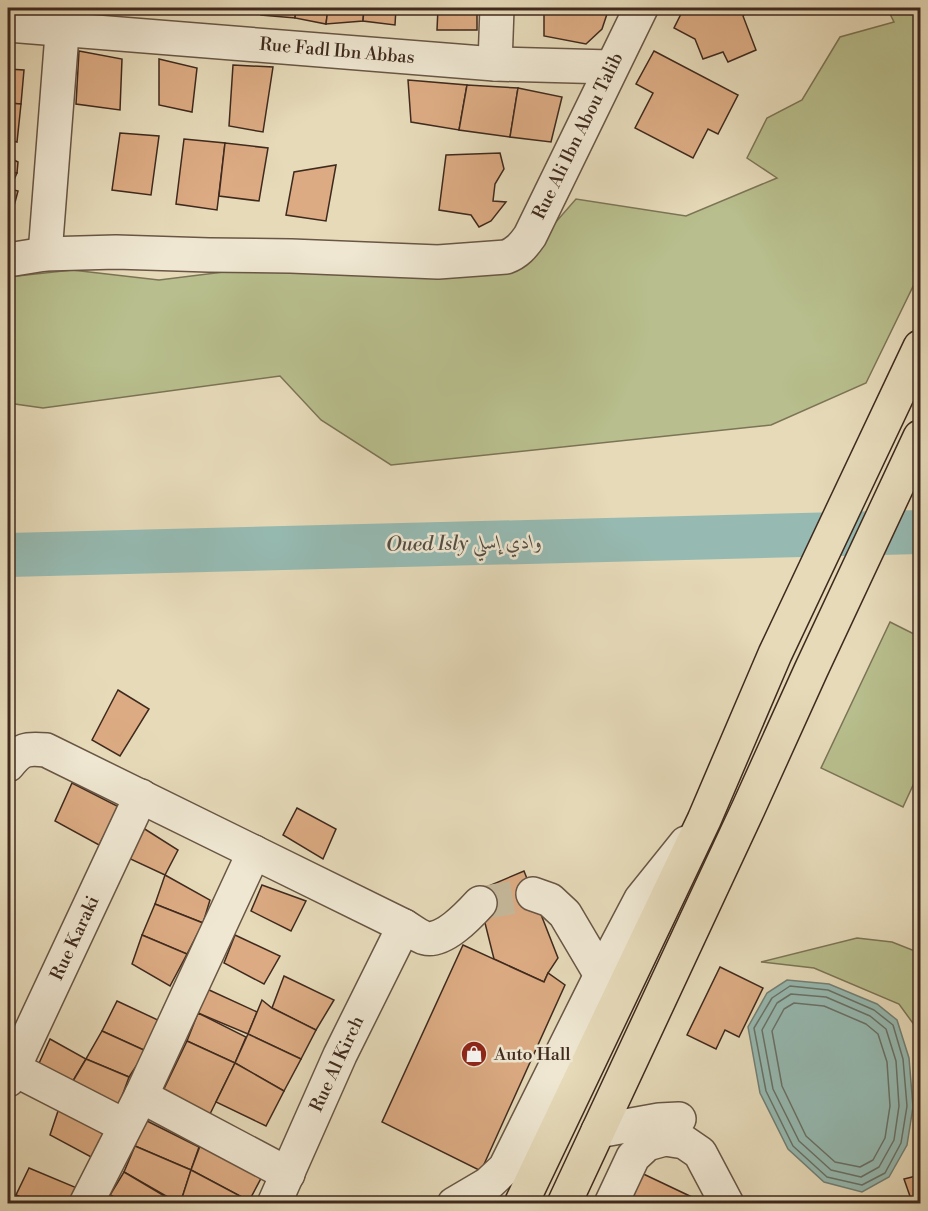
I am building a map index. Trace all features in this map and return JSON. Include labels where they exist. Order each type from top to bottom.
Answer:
[{"type":"main road","points":[[521,1203],[704,820],[775,654],[921,347]]},
{"type":"main road","points":[[564,1203],[921,437]]},
{"type":"street","points":[[495,64],[497,8]]},
{"type":"street","name":"Rue Ali Ibn Abou Talib","points":[[45,254],[116,252],[438,262],[506,257],[517,252],[530,236],[641,8]]},
{"type":"street","points":[[8,260],[45,254],[64,18]]},
{"type":"street","name":"Rue Fadl Ibn Abbas","points":[[8,25],[64,18],[495,64],[611,67]]},
{"type":"street","points":[[8,765],[17,754],[29,748],[46,750],[425,938],[438,937],[446,933],[480,903]]},
{"type":"street","name":"Rue Karaki","points":[[9,1071],[141,796]]},
{"type":"street","points":[[454,1203],[488,1184],[505,1168],[641,899],[704,820]]},
{"type":"street","points":[[86,1203],[141,1096],[254,852]]},
{"type":"street","points":[[533,894],[550,900],[565,914],[601,975]]},
{"type":"street","name":"Rue Al Kirch","points":[[284,1195],[340,1055],[404,926]]},
{"type":"street","points":[[9,1071],[125,1126]]},
{"type":"street","points":[[141,1096],[284,1195]]},
{"type":"street","points":[[598,1131],[659,1120],[679,1119],[698,1127],[710,1143],[711,1174]]},
{"type":"street","points":[[611,1203],[633,1157],[647,1144],[665,1139],[684,1142],[700,1153],[727,1203]]},
{"type":"green space","points":[[887,8],[920,8],[920,272],[866,383],[771,425],[391,465],[321,420],[280,376],[43,408],[8,403],[8,277],[72,270],[159,280],[265,267],[520,263],[576,199],[686,216],[777,178],[747,158],[767,118],[802,100],[840,37],[894,22]]},
{"type":"green space","points":[[890,622],[920,637],[920,770],[903,807],[821,768]]},
{"type":"green space","points":[[857,938],[892,942],[920,953],[920,1033],[899,1004],[814,968],[761,962]]},
{"type":"water","points":[[787,980],[829,984],[877,1004],[897,1020],[909,1058],[913,1107],[907,1145],[889,1177],[862,1192],[824,1182],[788,1149],[760,1093],[748,1027],[767,993]]},
{"type":"building","points":[[262,8],[296,8],[295,18],[261,15]]},
{"type":"building","points":[[296,8],[328,8],[326,24],[295,18]]},
{"type":"building","points":[[328,8],[364,8],[363,21],[326,24]]},
{"type":"building","points":[[364,8],[396,8],[395,25],[363,21]]},
{"type":"building","points":[[438,8],[477,8],[477,30],[437,30]]},
{"type":"building","points":[[544,8],[609,8],[602,29],[586,44],[544,36]]},
{"type":"building","points":[[684,8],[741,8],[747,11],[743,16],[756,50],[728,62],[723,52],[703,59],[695,39],[674,28]]},
{"type":"building","points":[[79,51],[122,59],[120,110],[76,104]]},
{"type":"building","points":[[654,51],[738,95],[718,134],[708,129],[693,158],[635,128],[653,93],[636,84]]},
{"type":"building","points":[[159,59],[197,68],[192,112],[159,105]]},
{"type":"building","points":[[233,65],[273,67],[263,132],[229,126]]},
{"type":"building","points":[[8,69],[24,70],[21,104],[8,103]]},
{"type":"building","points":[[408,80],[467,85],[459,130],[411,122]]},
{"type":"building","points":[[467,85],[518,88],[510,137],[459,130]]},
{"type":"building","points":[[518,88],[562,97],[551,142],[510,137]]},
{"type":"building","points":[[8,103],[21,104],[17,142],[8,140]]},
{"type":"building","points":[[120,133],[159,136],[151,195],[112,190]]},
{"type":"building","points":[[184,139],[225,143],[217,210],[176,204]]},
{"type":"building","points":[[225,143],[268,148],[259,201],[219,196]]},
{"type":"building","points":[[500,153],[504,169],[495,184],[493,201],[506,202],[491,221],[479,227],[471,215],[439,210],[446,155]]},
{"type":"building","points":[[8,157],[18,162],[17,173],[8,172]]},
{"type":"building","points":[[336,165],[326,221],[286,215],[294,172]]},
{"type":"building","points":[[8,172],[17,173],[10,189],[18,191],[14,206],[8,206]]},
{"type":"building","points":[[118,690],[149,709],[120,756],[92,740]]},
{"type":"building","points":[[72,783],[119,807],[99,845],[55,821]]},
{"type":"building","points":[[297,808],[336,829],[323,859],[283,835]]},
{"type":"building","points":[[140,826],[178,850],[165,875],[124,856]]},
{"type":"building","points":[[524,871],[558,958],[544,982],[494,959],[477,891]]},
{"type":"building","points":[[165,875],[210,900],[203,923],[155,904]]},
{"type":"building","points":[[262,885],[306,901],[291,931],[251,911]]},
{"type":"building","points":[[155,904],[203,923],[187,954],[142,935]]},
{"type":"building","points":[[142,935],[187,954],[170,986],[132,964]]},
{"type":"building","points":[[235,935],[280,956],[264,984],[224,963]]},
{"type":"building","name":"Auto Hall","points":[[463,945],[544,982],[548,973],[565,985],[481,1171],[382,1122]]},
{"type":"building","points":[[720,967],[763,988],[739,1037],[725,1030],[716,1049],[687,1035]]},
{"type":"building","points":[[284,976],[334,1000],[316,1030],[272,1008]]},
{"type":"building","points":[[207,989],[257,1012],[248,1034],[198,1013]]},
{"type":"building","points":[[262,1000],[272,1008],[316,1030],[301,1059],[248,1034]]},
{"type":"building","points":[[117,1001],[160,1021],[146,1051],[102,1031]]},
{"type":"building","points":[[198,1013],[246,1037],[235,1063],[187,1041]]},
{"type":"building","points":[[102,1031],[146,1051],[129,1077],[86,1059]]},
{"type":"building","points":[[248,1034],[301,1059],[284,1091],[235,1063]]},
{"type":"building","points":[[50,1039],[86,1059],[70,1086],[36,1070]]},
{"type":"building","points":[[187,1041],[235,1063],[210,1114],[163,1091]]},
{"type":"building","points":[[86,1059],[129,1077],[118,1107],[70,1086]]},
{"type":"building","points":[[235,1063],[284,1091],[266,1126],[216,1102]]},
{"type":"building","points":[[60,1105],[110,1125],[93,1158],[50,1135]]},
{"type":"building","points":[[145,1120],[199,1147],[191,1170],[135,1146]]},
{"type":"building","points":[[203,1138],[267,1167],[249,1201],[191,1170]]},
{"type":"building","points":[[135,1146],[191,1170],[180,1204],[124,1172]]},
{"type":"building","points":[[29,1168],[77,1188],[68,1204],[35,1204],[16,1195]]},
{"type":"building","points":[[191,1170],[240,1196],[233,1204],[180,1204]]},
{"type":"building","points":[[635,1170],[694,1198],[692,1204],[619,1204]]},
{"type":"building","points":[[124,1172],[178,1204],[127,1204],[110,1195]]},
{"type":"building","points":[[920,1175],[920,1204],[909,1204],[912,1202],[904,1179]]},
{"type":"building","points":[[16,1195],[35,1204],[13,1204]]},
{"type":"building","points":[[110,1195],[127,1204],[106,1204]]},
{"type":"waterway","name":"Oued Isly وادي إسلي","points":[[8,555],[920,532]]},
{"type":"tunnel","points":[[480,903],[533,894]]},
{"type":"place","name":"Auto Hall","points":[[474,1054]]}]
